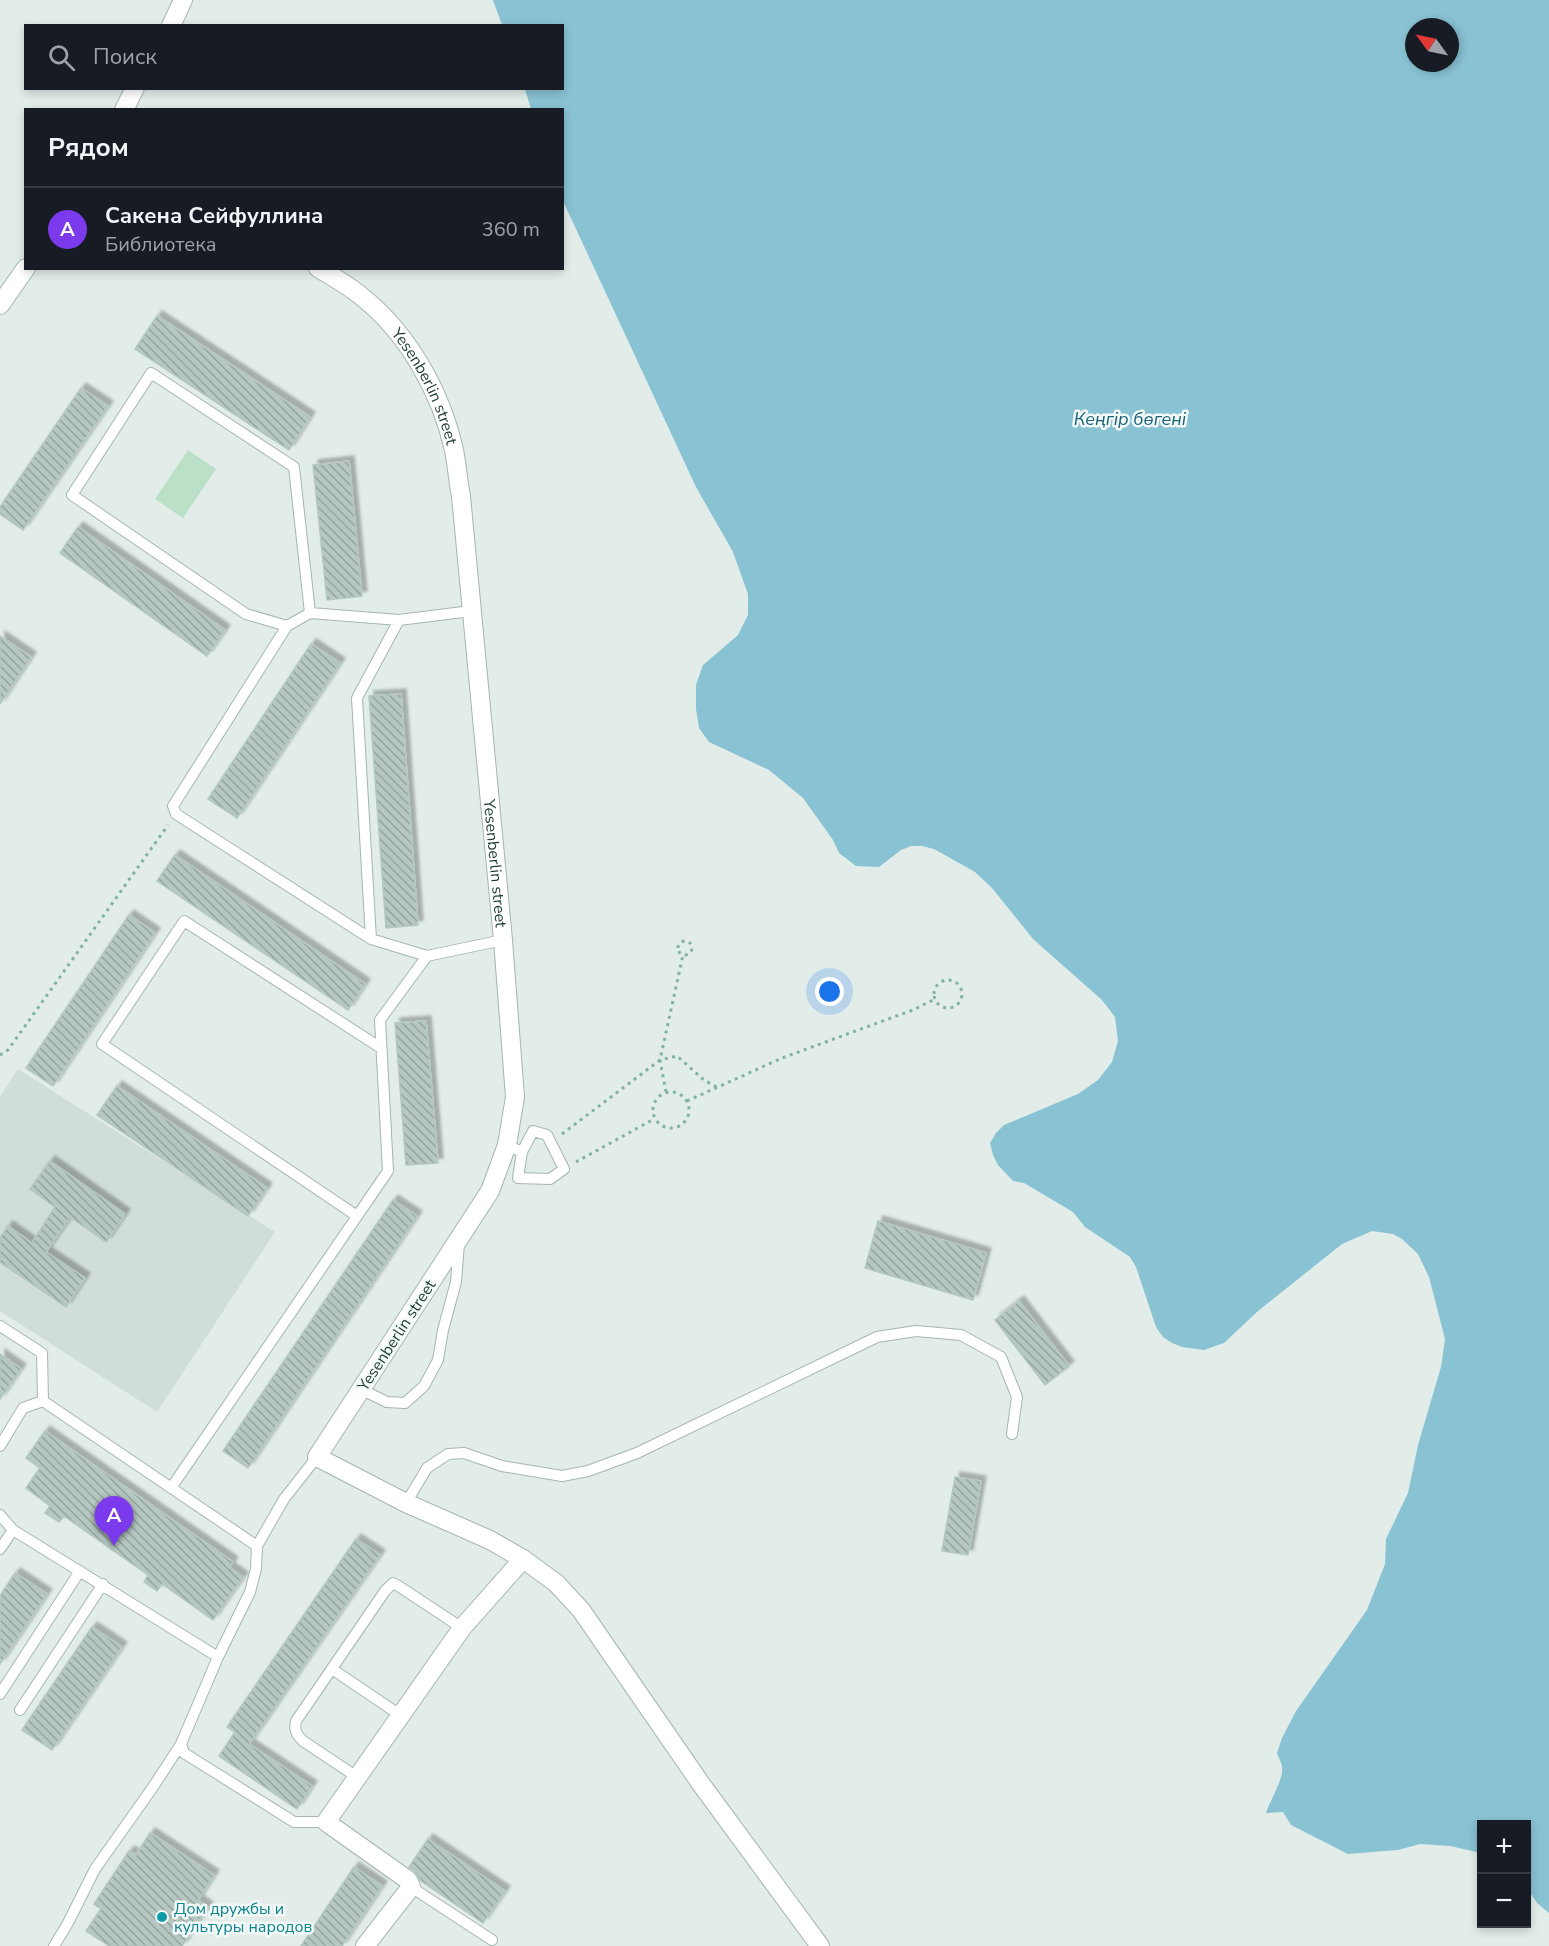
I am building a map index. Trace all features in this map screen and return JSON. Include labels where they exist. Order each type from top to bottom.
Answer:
[{"type":"street","points":[[172,24],[183,0]]},
{"type":"street","points":[[125,108],[134,90]]},
{"type":"street","points":[[0,305],[25,270]]},
{"type":"street","name":"Yesenberlin street","points":[[317,1457],[490,1191],[515,1148],[515,1097],[503,940],[454,450],[440,404],[422,368],[396,329],[361,295],[321,270]]},
{"type":"street","points":[[317,1457],[406,1503],[490,1540],[524,1558],[556,1583],[581,1610],[701,1784],[820,1946]]},
{"type":"street","points":[[365,1946],[411,1887],[408,1880],[326,1822],[462,1628],[524,1558]]},
{"type":"lane","points":[[286,626],[246,614],[72,495],[151,373],[294,467],[310,613]]},
{"type":"lane","points":[[471,611],[399,620],[310,613],[286,626],[173,806],[176,814],[371,939],[427,956],[503,940]]},
{"type":"lane","points":[[371,939],[357,698],[399,620]]},
{"type":"lane","points":[[357,1216],[102,1044],[184,921],[381,1048]]},
{"type":"lane","points":[[171,1488],[388,1171],[380,1020],[427,956]]},
{"type":"lane","points":[[532,1131],[547,1135],[551,1143],[564,1168],[550,1179],[518,1178],[515,1148],[532,1131]]},
{"type":"lane","points":[[360,1389],[387,1402],[405,1403],[424,1386],[438,1360],[443,1330],[456,1282],[459,1238]]},
{"type":"lane","points":[[0,1326],[42,1353],[43,1401]]},
{"type":"lane","points":[[406,1503],[427,1468],[448,1454],[464,1454],[502,1466],[562,1476],[588,1471],[637,1453],[877,1337],[916,1332],[962,1335],[1001,1358],[1017,1397],[1012,1434]]},
{"type":"lane","points":[[43,1401],[257,1546]]},
{"type":"lane","points":[[0,1446],[23,1408],[43,1401]]},
{"type":"lane","points":[[54,1946],[95,1869],[181,1744],[218,1657],[250,1592],[256,1569],[257,1546],[284,1499],[317,1457]]},
{"type":"lane","points":[[0,1515],[13,1530],[218,1657]]},
{"type":"lane","points":[[0,1549],[13,1530]]},
{"type":"lane","points":[[0,1694],[81,1571]]},
{"type":"lane","points":[[20,1710],[103,1584]]},
{"type":"lane","points":[[357,1778],[303,1741],[294,1729],[296,1721],[385,1591],[393,1584],[401,1587],[462,1628]]},
{"type":"lane","points":[[332,1669],[400,1715]]},
{"type":"lane","points":[[181,1744],[184,1753],[294,1822],[326,1822]]},
{"type":"lane","points":[[411,1887],[492,1940]]},
{"type":"path","points":[[0,1055],[8,1050],[176,814]]},
{"type":"path","points":[[666,1092],[660,1060],[683,955],[679,946],[682,942],[688,942],[692,950],[690,954],[683,955]]},
{"type":"path","points":[[941,982],[954,982],[960,988],[959,1001],[952,1007],[943,1007],[935,999],[935,989],[941,982]]},
{"type":"path","points":[[687,1101],[782,1058],[913,1010],[935,999]]},
{"type":"path","points":[[551,1143],[660,1060],[677,1056],[704,1080],[718,1088]]},
{"type":"path","points":[[666,1092],[678,1093],[687,1101],[689,1113],[683,1124],[678,1127],[665,1127],[655,1118],[654,1103],[666,1092]]},
{"type":"path","points":[[564,1168],[655,1118]]},
{"type":"shaded area","points":[[18,1069],[275,1232],[157,1412],[0,1311],[0,1097]]},
{"type":"green space","points":[[188,450],[216,469],[183,518],[155,499]]},
{"type":"water","name":"Кеңгір бөгені","points":[[493,0],[1549,0],[1549,1913],[1537,1903],[1531,1894],[1531,1820],[1477,1820],[1477,1852],[1450,1846],[1420,1844],[1398,1850],[1348,1854],[1291,1825],[1283,1812],[1266,1813],[1281,1777],[1282,1765],[1277,1753],[1282,1738],[1296,1711],[1367,1610],[1385,1564],[1386,1539],[1408,1493],[1418,1445],[1441,1367],[1445,1339],[1429,1277],[1418,1254],[1393,1234],[1372,1231],[1342,1244],[1258,1311],[1224,1343],[1204,1350],[1182,1347],[1163,1337],[1156,1327],[1136,1267],[1130,1257],[1085,1227],[1073,1212],[1024,1183],[1013,1181],[998,1165],[990,1143],[1004,1125],[1078,1094],[1098,1080],[1112,1062],[1118,1041],[1115,1017],[1102,1000],[1033,939],[992,888],[975,872],[934,849],[922,846],[911,846],[901,850],[879,867],[856,866],[839,853],[833,840],[803,798],[769,770],[709,742],[699,728],[696,685],[703,665],[738,635],[748,615],[748,594],[733,552],[696,487],[564,203],[564,108],[531,108],[525,90],[564,90],[564,24],[502,24]]},
{"type":"building","points":[[157,316],[310,417],[289,450],[135,349]]},
{"type":"building","points":[[81,388],[108,406],[23,530],[0,514],[0,507]]},
{"type":"building","points":[[349,461],[362,596],[327,600],[313,465]]},
{"type":"building","points":[[78,527],[225,630],[207,656],[60,553]]},
{"type":"building","points":[[0,636],[31,657],[0,704]]},
{"type":"building","points":[[311,644],[340,663],[237,818],[208,799]]},
{"type":"building","points":[[401,694],[418,925],[386,928],[369,696]]},
{"type":"building","points":[[175,855],[365,984],[348,1010],[157,881]]},
{"type":"building","points":[[129,915],[155,933],[53,1086],[26,1068]]},
{"type":"building","points":[[426,1021],[438,1163],[406,1165],[395,1023]]},
{"type":"building","points":[[117,1086],[267,1188],[248,1216],[97,1115]]},
{"type":"building","points":[[50,1161],[125,1214],[106,1242],[70,1217],[46,1252],[85,1278],[66,1307],[0,1262],[0,1238],[8,1226],[32,1243],[55,1207],[30,1189]]},
{"type":"building","points":[[393,1200],[417,1216],[248,1468],[223,1451]]},
{"type":"building","points":[[878,1221],[986,1253],[973,1300],[865,1268]]},
{"type":"building","points":[[1019,1301],[1069,1366],[1045,1385],[995,1320]]},
{"type":"building","points":[[0,1354],[21,1369],[0,1399]]},
{"type":"building","points":[[45,1431],[233,1562],[229,1567],[243,1577],[213,1620],[162,1584],[157,1591],[144,1582],[148,1575],[64,1516],[59,1522],[45,1513],[50,1506],[26,1488],[40,1468],[26,1458]]},
{"type":"building","points":[[955,1477],[981,1481],[968,1555],[942,1551]]},
{"type":"building","points":[[356,1539],[380,1555],[249,1744],[312,1786],[297,1809],[219,1756],[235,1732],[227,1727]]},
{"type":"building","points":[[15,1573],[47,1594],[0,1664],[0,1596]]},
{"type":"building","points":[[92,1627],[122,1647],[52,1750],[22,1730]]},
{"type":"building","points":[[150,1833],[214,1875],[198,1900],[208,1907],[182,1946],[109,1946],[86,1931],[101,1909],[94,1904],[129,1851],[136,1855]]},
{"type":"building","points":[[428,1839],[505,1891],[483,1923],[421,1881],[415,1871],[409,1867]]},
{"type":"building","points":[[354,1867],[382,1886],[342,1946],[301,1946]]},
{"type":"place","name":"Сакена Сейфуллина","points":[[114,1546]]},
{"type":"place","name":"Дом дружбы и культуры народов","points":[[162,1917]]}]
